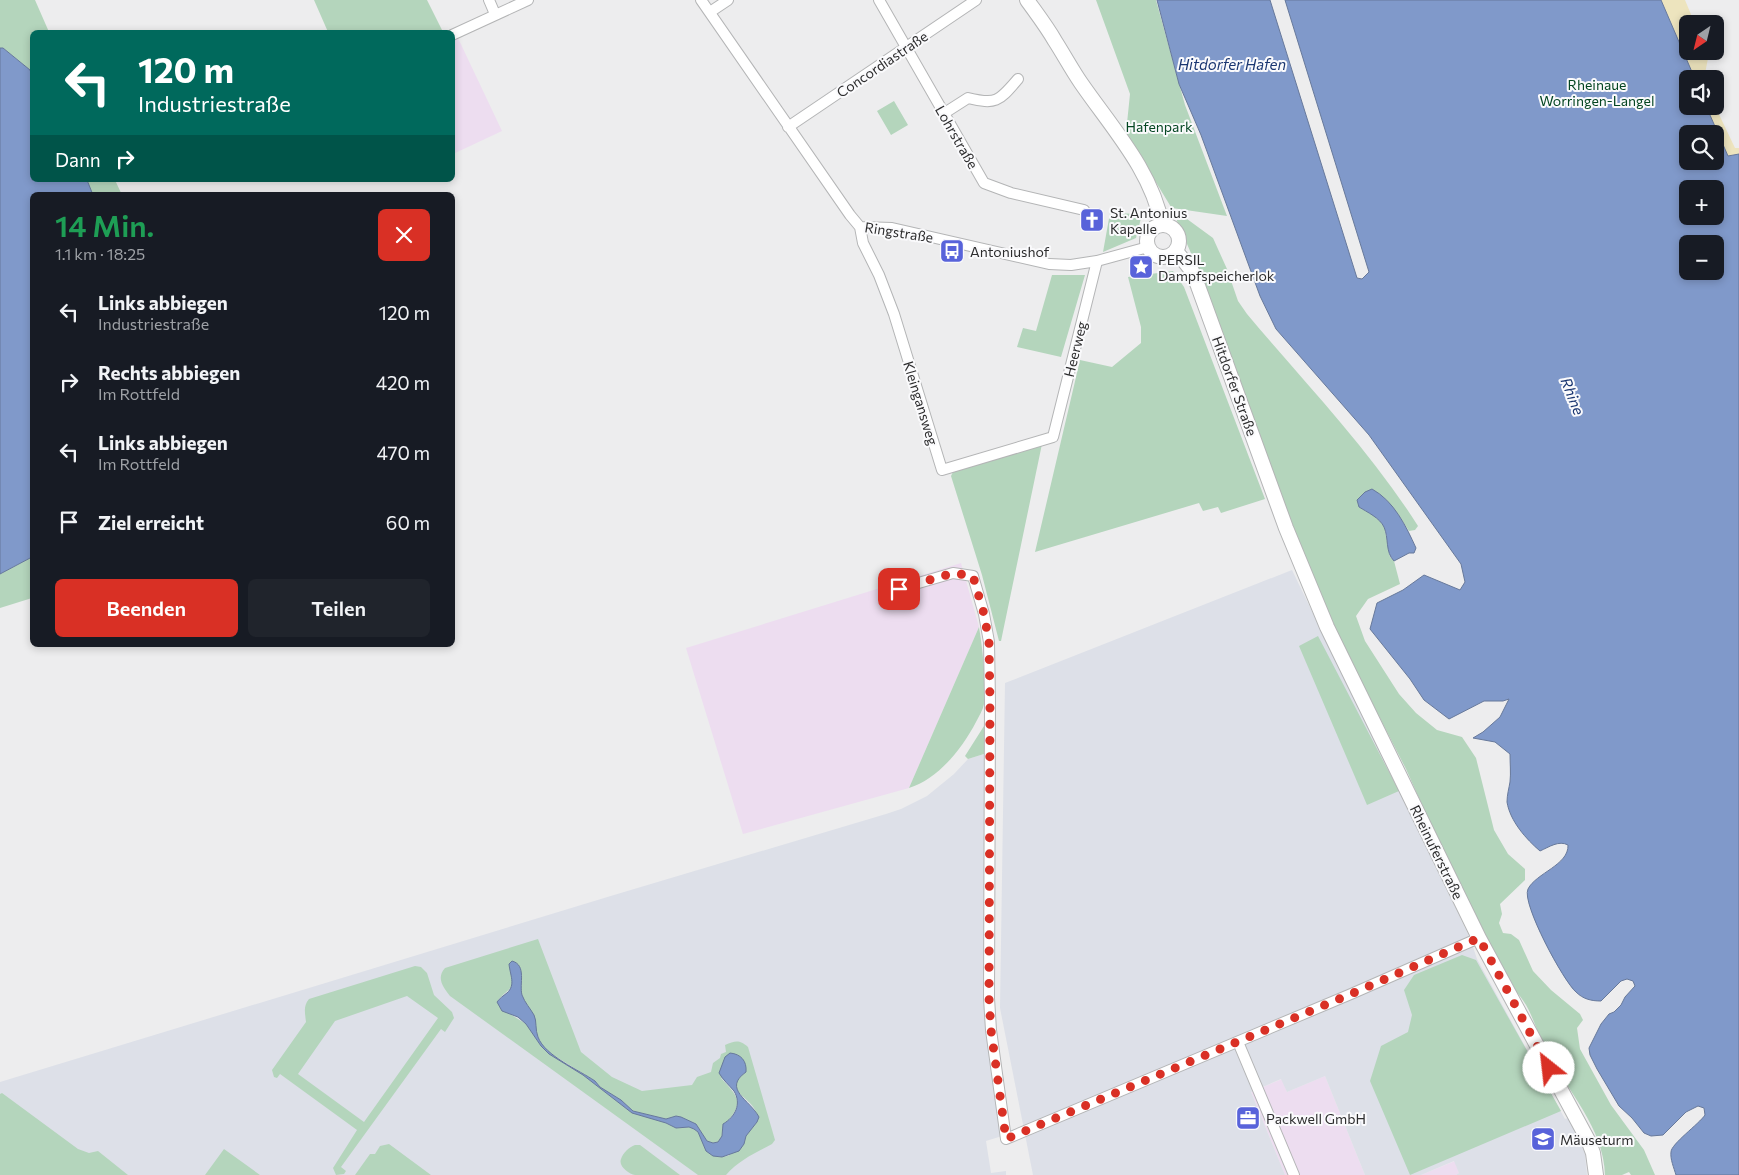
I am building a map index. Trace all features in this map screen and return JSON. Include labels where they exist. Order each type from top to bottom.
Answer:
[{"type":"street","points":[[489,0],[495,14]]},
{"type":"street","points":[[455,34],[528,0]]},
{"type":"street","name":"Ringstraße","points":[[701,0],[788,128],[860,227],[892,228],[1049,264],[1071,265],[1097,261],[1148,247]]},
{"type":"street","points":[[710,12],[728,0]]},
{"type":"street","name":"Lohrstraße","points":[[879,0],[984,183],[1011,193],[1084,210]]},
{"type":"street","name":"Concordiastraße","points":[[788,128],[976,0]]},
{"type":"street","points":[[1027,0],[1056,42],[1065,60],[1114,129],[1145,177],[1154,193],[1162,225]]},
{"type":"street","points":[[943,114],[968,98],[986,103],[995,100],[1005,95],[1018,79]]},
{"type":"street","points":[[1162,225],[1172,228],[1177,232],[1179,238],[1179,245],[1176,251],[1164,257],[1154,254],[1148,247],[1148,236],[1151,231],[1155,227],[1162,225]]},
{"type":"street","name":"Kleingansweg","points":[[860,227],[863,243],[879,275],[894,314],[942,470],[1053,437]]},
{"type":"street","name":"Hitdorfer Straße","points":[[1176,251],[1192,271],[1198,286],[1285,525]]},
{"type":"street","name":"Heerweg","points":[[1053,437],[1097,261]]},
{"type":"street","name":"Rheinuferstraße","points":[[1285,525],[1327,627],[1479,938],[1588,1140],[1593,1152],[1596,1175]]},
{"type":"street","points":[[884,593],[953,573],[973,576],[984,614],[989,642],[990,702],[989,998],[991,1030],[1006,1139],[1479,938]]},
{"type":"street","points":[[1238,1042],[1294,1175]]},
{"type":"shaded area","points":[[458,38],[502,131],[455,153],[455,40]]},
{"type":"shaded area","points":[[961,563],[979,627],[909,788],[743,834],[686,648]]},
{"type":"shaded area","points":[[1292,570],[1470,938],[1477,959],[1565,1119],[1568,1118],[1576,1132],[1585,1154],[1587,1175],[1456,1175],[1459,1173],[1454,1161],[1421,1175],[1365,1175],[1325,1076],[1287,1092],[1281,1079],[1251,1092],[1285,1175],[1033,1175],[1000,1008],[1005,683]]},
{"type":"shaded area","points":[[987,753],[984,997],[1002,1136],[986,1141],[991,1173],[1006,1171],[1006,1175],[0,1175],[0,1082],[901,809],[927,796],[954,774],[968,759]]},
{"type":"shaded area","points":[[1325,1076],[1365,1175],[1285,1175],[1251,1092],[1282,1079],[1287,1092]]},
{"type":"shaded area","points":[[1455,1161],[1459,1173],[1456,1175],[1421,1175]]},
{"type":"green space","points":[[0,0],[35,0],[48,30],[30,30],[30,70],[3,48],[0,48]]},
{"type":"green space","points":[[314,0],[427,0],[442,30],[327,30]]},
{"type":"green space","name":"Hafenpark","points":[[1096,0],[1156,0],[1185,105],[1227,216],[1172,208],[1213,238],[1227,269],[1238,301],[1247,314],[1358,444],[1418,526],[1415,530],[1409,531],[1389,502],[1372,489],[1359,507],[1372,514],[1384,525],[1390,557],[1394,561],[1400,584],[1368,599],[1356,616],[1365,641],[1399,694],[1416,713],[1437,730],[1462,737],[1476,758],[1494,830],[1508,854],[1525,869],[1525,880],[1500,904],[1502,914],[1499,923],[1503,933],[1511,934],[1519,940],[1533,971],[1551,990],[1580,1014],[1583,1020],[1577,1028],[1580,1049],[1611,1105],[1644,1150],[1655,1175],[1631,1175],[1629,1172],[1622,1175],[1605,1175],[1603,1158],[1591,1125],[1546,1051],[1525,1003],[1514,990],[1461,892],[1406,769],[1329,619],[1293,531],[1197,267],[1171,207],[1126,133],[1130,94]]},
{"type":"green space","points":[[894,101],[908,125],[891,135],[877,111]]},
{"type":"green space","points":[[88,182],[116,182],[121,192],[92,192]]},
{"type":"green space","points":[[1110,213],[1142,214],[1136,238],[1103,252]]},
{"type":"green space","points":[[1173,271],[1184,287],[1265,499],[1221,513],[1218,507],[1203,511],[1199,503],[1035,552],[1080,360],[1112,367],[1141,343],[1141,327],[1128,277]]},
{"type":"green space","points":[[1052,275],[1085,275],[1061,357],[1017,347],[1023,328],[1036,331]]},
{"type":"green space","points":[[1042,444],[1001,641],[999,641],[982,575],[951,476],[953,472]]},
{"type":"green space","points":[[30,558],[30,599],[0,608],[0,574]]},
{"type":"green space","points":[[979,627],[985,695],[982,711],[964,742],[948,762],[930,778],[909,788]]},
{"type":"green space","points":[[1318,636],[1399,791],[1367,805],[1299,646]]},
{"type":"green space","points":[[984,726],[987,753],[968,759],[965,756]]},
{"type":"green space","points":[[538,939],[581,1052],[612,1077],[642,1091],[692,1085],[697,1077],[711,1072],[713,1063],[720,1058],[721,1054],[726,1052],[725,1045],[734,1042],[742,1043],[748,1047],[775,1140],[772,1144],[742,1161],[726,1175],[698,1175],[450,996],[443,986],[441,979],[445,968]],"holes":[[[510,971],[522,974],[521,991],[524,1001],[535,1017],[535,1029],[542,1046],[595,1081],[600,1087],[621,1100],[633,1111],[666,1119],[676,1116],[681,1117],[696,1124],[707,1141],[718,1142],[722,1136],[722,1129],[733,1114],[737,1103],[734,1093],[721,1078],[746,1072],[739,1078],[736,1088],[752,1105],[757,1122],[746,1136],[744,1144],[728,1156],[718,1157],[694,1129],[689,1127],[676,1128],[628,1110],[583,1075],[549,1054],[541,1046],[526,1024],[510,1014],[497,1002],[510,989],[512,983]]]},
{"type":"green space","points":[[1462,955],[1476,960],[1561,1111],[1410,1175],[1370,1081],[1381,1046],[1408,1032],[1412,1015],[1404,990],[1414,975]]},
{"type":"green space","points":[[415,966],[421,967],[427,973],[434,995],[452,1012],[454,1018],[445,1032],[441,1029],[341,1167],[346,1171],[344,1174],[336,1175],[333,1168],[357,1130],[280,1074],[277,1078],[274,1077],[272,1070],[306,1022],[305,1007],[309,999]],"holes":[[[407,996],[438,1018],[364,1122],[298,1074],[335,1021]]]},
{"type":"green space","points":[[2,1093],[78,1149],[89,1153],[98,1151],[128,1175],[0,1175],[0,1094]]},
{"type":"green space","points":[[389,1144],[431,1175],[355,1175],[370,1154],[375,1154],[380,1146]]},
{"type":"green space","points":[[635,1145],[640,1145],[680,1175],[635,1175],[627,1171],[620,1162],[626,1150]]},
{"type":"green space","points":[[224,1149],[260,1175],[205,1175]]},
{"type":"sand","points":[[1661,0],[1685,0],[1691,15],[1679,15],[1679,42]]},
{"type":"sand","points":[[1687,60],[1708,60],[1706,70],[1691,70]]},
{"type":"sand","points":[[1710,115],[1719,115],[1735,148],[1739,148],[1739,154],[1728,156],[1724,147],[1724,125],[1714,125]]},
{"type":"water","points":[[1157,0],[1270,0],[1357,278],[1362,279],[1369,272],[1285,0],[1661,0],[1679,42],[1679,60],[1687,60],[1691,70],[1679,70],[1679,115],[1710,115],[1714,125],[1679,125],[1679,170],[1724,170],[1724,147],[1728,156],[1739,154],[1739,1175],[1676,1175],[1671,1158],[1672,1148],[1705,1115],[1704,1108],[1698,1106],[1686,1112],[1663,1135],[1651,1136],[1644,1133],[1619,1106],[1597,1069],[1590,1055],[1589,1048],[1601,1024],[1609,1014],[1621,1005],[1625,997],[1635,986],[1633,981],[1627,979],[1621,981],[1601,1001],[1584,998],[1576,992],[1562,974],[1537,925],[1531,910],[1528,889],[1532,883],[1563,858],[1567,852],[1568,845],[1561,843],[1540,851],[1529,841],[1511,816],[1507,802],[1510,779],[1510,754],[1495,742],[1473,738],[1500,717],[1509,699],[1503,701],[1484,701],[1449,719],[1424,700],[1410,679],[1370,629],[1377,603],[1403,590],[1424,575],[1460,590],[1465,582],[1461,564],[1369,435],[1276,329],[1260,296],[1201,135],[1179,84]]},
{"type":"water","points":[[0,48],[3,48],[30,70],[30,182],[88,182],[92,192],[30,192],[30,558],[0,574]]},
{"type":"water","points":[[1372,489],[1393,507],[1416,548],[1414,553],[1409,553],[1394,561],[1391,557],[1384,527],[1380,521],[1359,507],[1357,500],[1365,492]]},
{"type":"water","points":[[512,961],[517,963],[521,971],[522,995],[534,1015],[537,1034],[542,1044],[563,1062],[595,1081],[600,1087],[621,1100],[633,1111],[666,1119],[676,1116],[681,1117],[696,1124],[707,1141],[718,1142],[722,1136],[723,1124],[734,1114],[737,1105],[734,1091],[719,1073],[725,1057],[730,1053],[740,1057],[744,1061],[746,1072],[739,1078],[737,1089],[759,1117],[746,1136],[744,1144],[739,1151],[722,1157],[713,1156],[706,1151],[698,1132],[694,1129],[689,1127],[676,1128],[666,1123],[632,1113],[583,1075],[549,1054],[526,1024],[518,1017],[502,1011],[497,1002],[510,990],[512,980],[509,964]]},
{"type":"place","name":"St. Antonius Kapelle","points":[[1092,220]]},
{"type":"place","name":"Antoniushof","points":[[952,251]]},
{"type":"place","name":"PERSIL Dampfspeicherlok","points":[[1141,267]]},
{"type":"place","name":"Packwell GmbH","points":[[1248,1118]]},
{"type":"place","name":"Mäuseturm","points":[[1543,1139]]},
{"type":"route","points":[[899,589],[953,573],[973,576],[984,614],[989,642],[990,702],[989,998],[991,1030],[1006,1139],[1479,938],[1549,1068]]},
{"type":"water label","name":"Hitdorfer Hafen","points":[[1232,64]]},
{"type":"water label","name":"Rhine","points":[[1573,396]]},
{"type":"park label","name":"Rheinaue Worringen-Langel","points":[[1597,92]]}]
